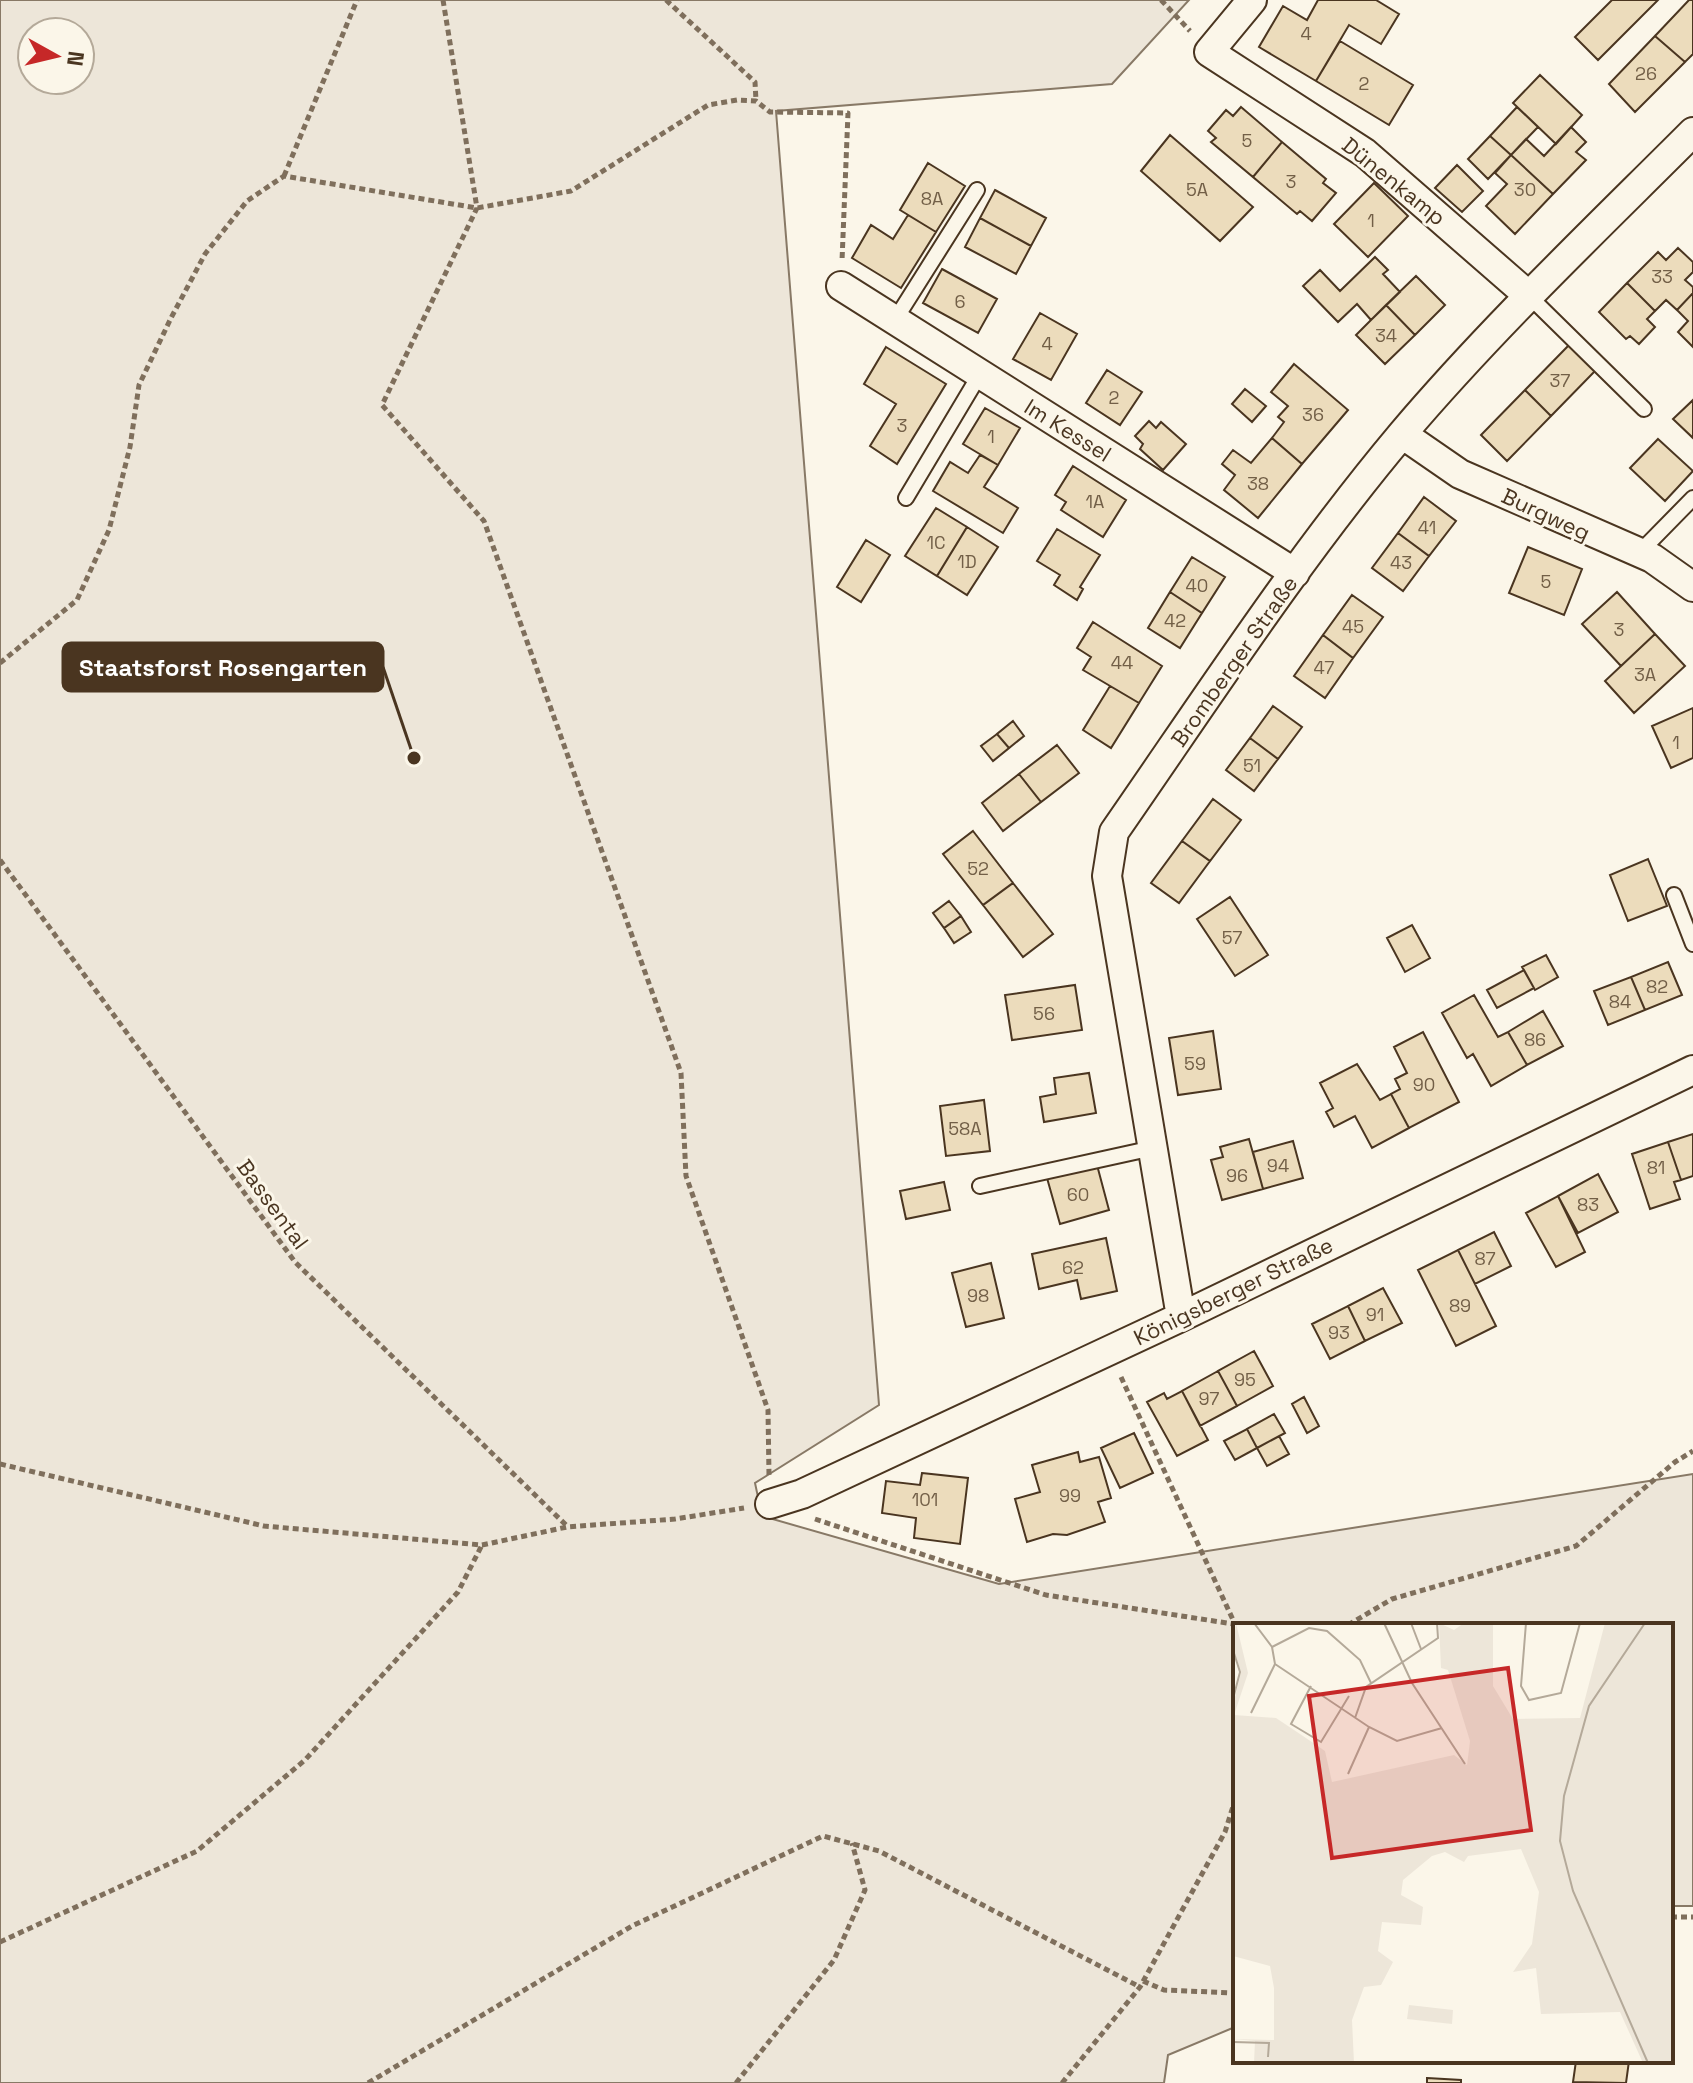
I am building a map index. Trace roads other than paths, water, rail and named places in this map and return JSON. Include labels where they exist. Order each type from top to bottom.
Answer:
[{"type":"street","name":"Dünenkamp","points":[[1252,0],[1209,52],[1365,153],[1529,296]]},
{"type":"street","name":"Bromberger Straße","points":[[1181,1317],[1107,876],[1114,832],[1295,573],[1402,434],[1529,296],[1693,132]]},
{"type":"street","name":"Im Kessel","points":[[841,286],[1295,573]]},
{"type":"street","name":"Burgweg","points":[[1402,434],[1460,474],[1607,542],[1640,552],[1693,587]]},
{"type":"street","name":"Königsberger Straße","points":[[770,1504],[802,1494],[1181,1317],[1693,1070]]},
{"type":"lane","points":[[895,320],[977,190]]},
{"type":"lane","points":[[1529,296],[1644,409]]},
{"type":"lane","points":[[906,498],[980,374]]},
{"type":"lane","points":[[1640,552],[1693,498]]},
{"type":"lane","points":[[1674,895],[1693,944]]},
{"type":"lane","points":[[980,1186],[1153,1148]]},
{"type":"place","name":"Staatsforst Rosengarten","points":[[414,758]]}]
